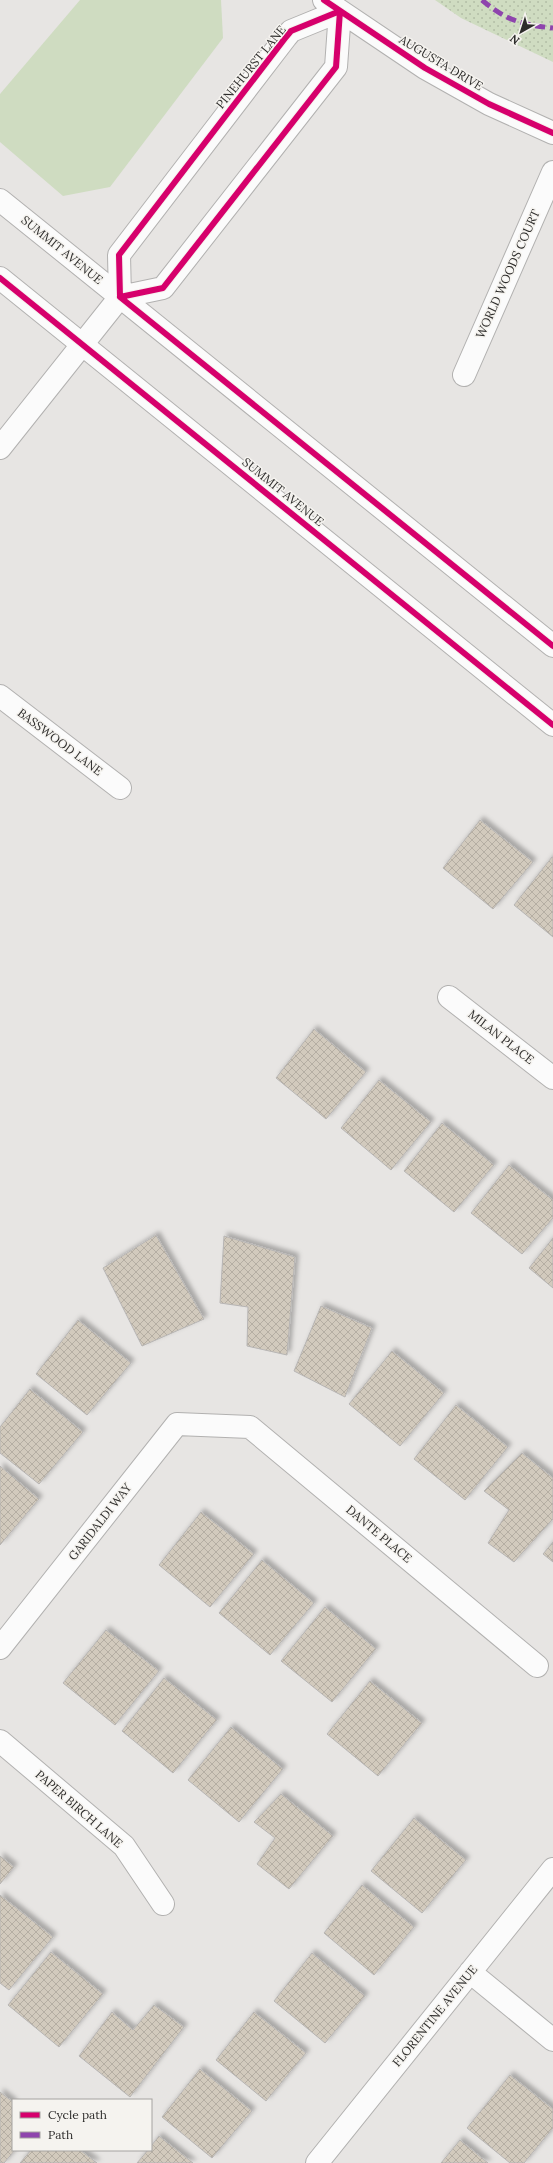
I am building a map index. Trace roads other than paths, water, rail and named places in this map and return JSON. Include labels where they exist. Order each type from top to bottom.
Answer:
[{"type":"street","name":"AUGUSTA DRIVE","points":[[332,5],[425,68],[489,104],[553,132]]},
{"type":"street","name":"PINEHURST LANE","points":[[120,297],[120,255],[291,31],[332,5]]},
{"type":"street","points":[[0,448],[120,297],[163,288],[336,67],[332,5]]},
{"type":"street","name":"WORLD WOODS COURT","points":[[464,375],[553,172]]},
{"type":"street","name":"SUMMIT AVENUE","points":[[0,200],[553,646]]},
{"type":"street","name":"SUMMIT AVENUE","points":[[0,278],[553,724]]},
{"type":"street","name":"BASSWOOD LANE","points":[[0,696],[120,788]]},
{"type":"street","name":"MILAN PLACE","points":[[449,997],[553,1078]]},
{"type":"street","name":"GARIDALDI WAY","points":[[0,1648],[177,1424],[213,1425]]},
{"type":"street","name":"DANTE PLACE","points":[[213,1425],[250,1427],[537,1666]]},
{"type":"street","name":"PAPER BIRCH LANE","points":[[0,1741],[124,1846],[163,1904]]},
{"type":"street","name":"FLORENTINE AVENUE","points":[[317,2163],[553,1869]]},
{"type":"street","points":[[470,1972],[553,2040]]}]
